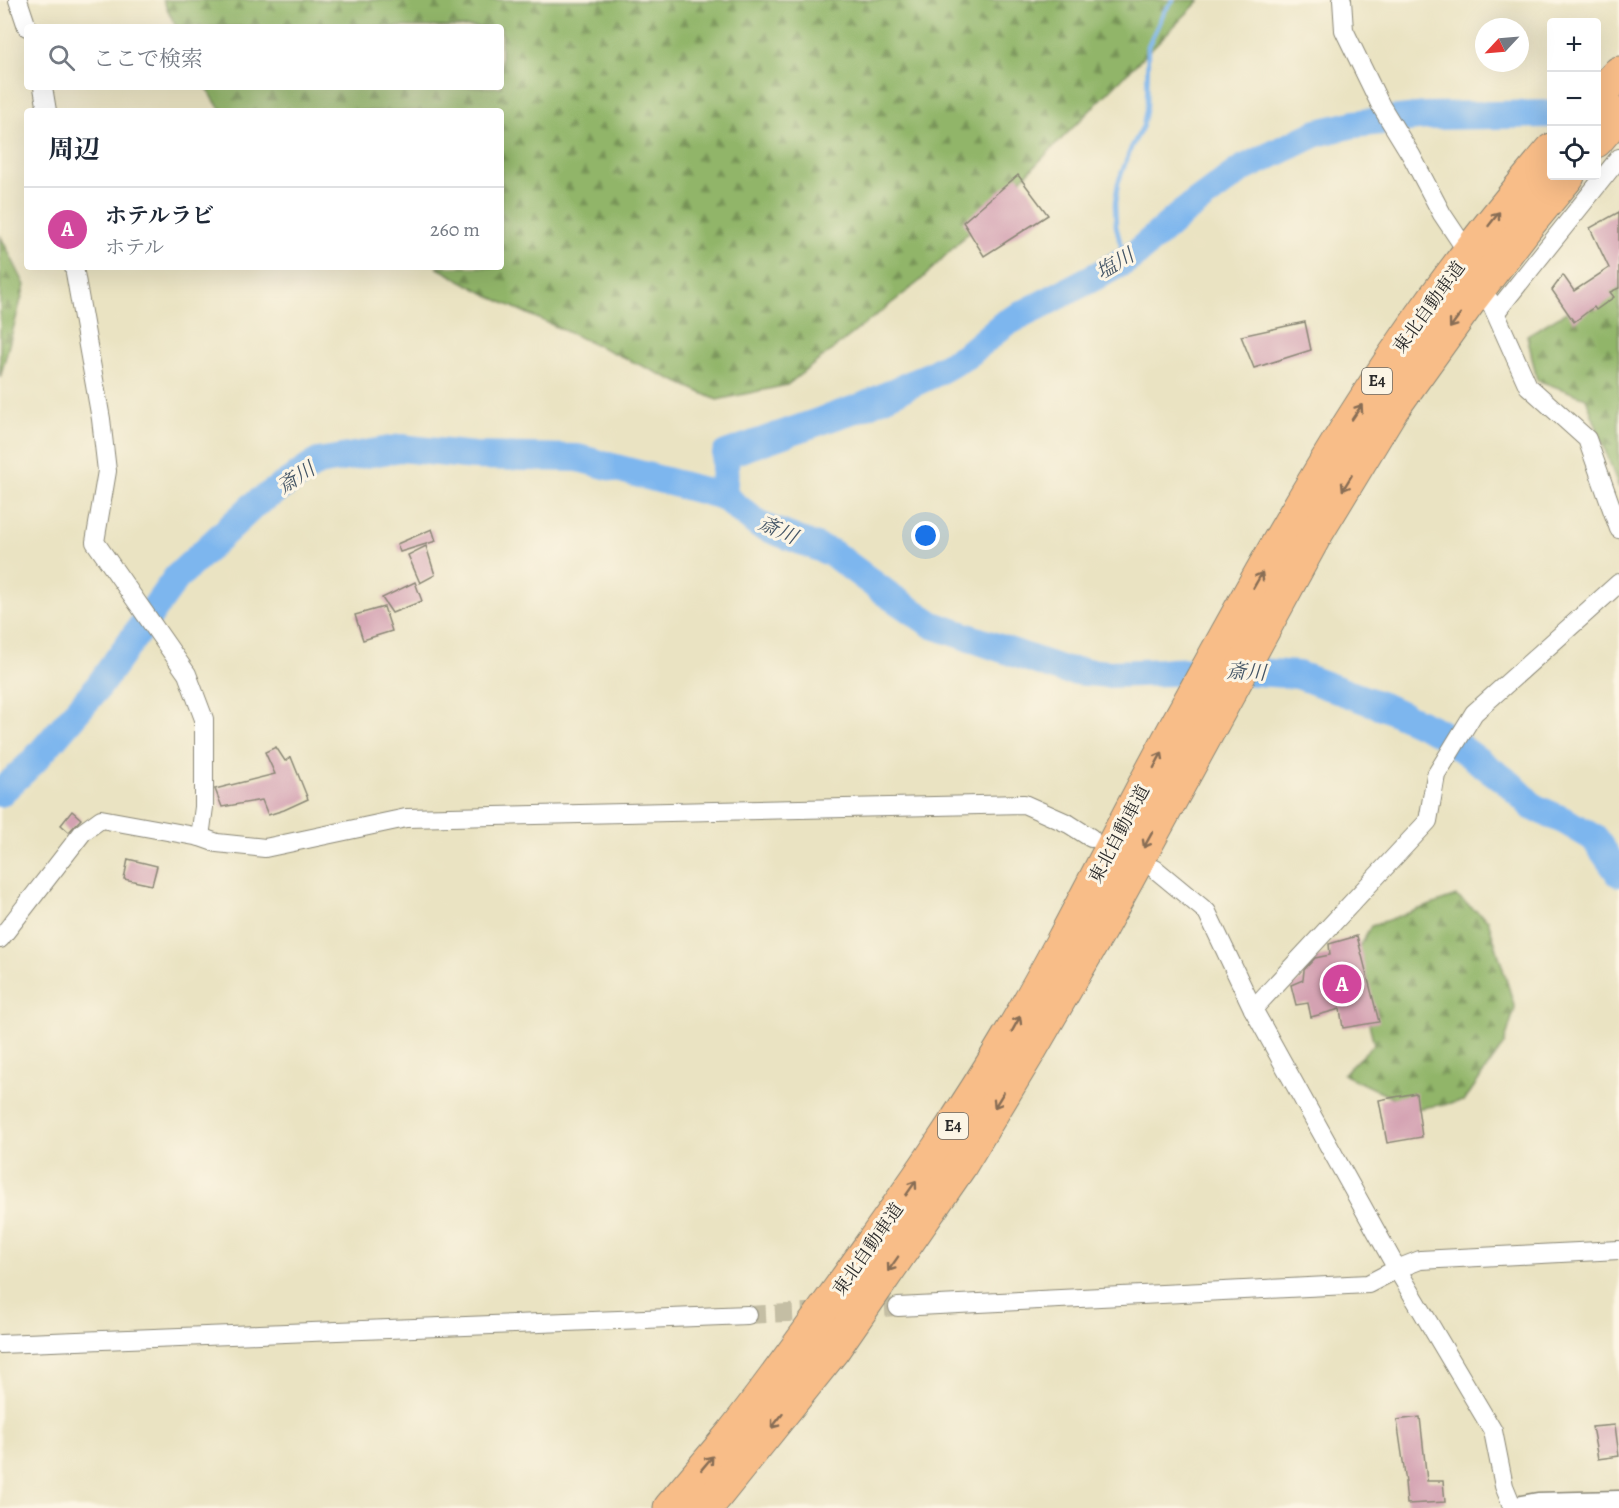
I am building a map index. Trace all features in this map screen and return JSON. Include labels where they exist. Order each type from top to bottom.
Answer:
[{"type":"highway","name":"東北自動車道","points":[[706,1508],[833,1350],[960,1166],[1099,931],[1217,715],[1244,633],[1290,523],[1351,421],[1407,336],[1507,203],[1547,155]]},
{"type":"highway","name":"東北自動車道","points":[[670,1508],[732,1433],[801,1343],[936,1152],[1008,1037],[1077,913],[1184,711],[1313,539],[1390,412],[1471,299],[1565,180]]},
{"type":"street","points":[[18,0],[26,24]]},
{"type":"street","points":[[1342,0],[1344,30],[1381,106],[1460,241]]},
{"type":"street","points":[[44,90],[46,108]]},
{"type":"street","points":[[1609,137],[1493,307],[1528,386],[1587,439],[1619,529]]},
{"type":"street","points":[[75,270],[101,419],[107,471],[95,542],[187,674],[204,719],[204,807],[200,837]]},
{"type":"street","points":[[1253,1009],[1428,821],[1436,775],[1474,713],[1619,583]]},
{"type":"street","points":[[0,939],[83,832],[101,819],[200,837],[216,843],[266,848],[406,818],[1024,804],[1091,838]]},
{"type":"street","points":[[1155,869],[1208,912],[1253,1009],[1397,1269],[1493,1431],[1504,1486],[1514,1508],[1538,1504],[1619,1502]]},
{"type":"street","points":[[898,1307],[1368,1284],[1420,1260],[1619,1250]]},
{"type":"street","points":[[0,1344],[747,1315]]},
{"type":"green space","points":[[163,0],[1200,0],[920,281],[787,385],[717,400],[493,298],[442,270],[504,270],[504,108],[219,108],[208,90],[504,90],[504,24],[175,24]]},
{"type":"green space","points":[[0,235],[25,285],[0,378]]},
{"type":"green space","points":[[1619,281],[1619,488],[1586,398],[1537,380],[1527,335]]},
{"type":"green space","points":[[1456,896],[1488,920],[1515,1008],[1504,1044],[1464,1101],[1415,1109],[1343,1074],[1374,1044],[1353,957],[1371,926]]},
{"type":"building","points":[[1018,175],[1048,215],[984,256],[963,222]]},
{"type":"building","points":[[1619,212],[1619,288],[1610,292],[1614,297],[1596,310],[1594,307],[1574,322],[1552,290],[1563,275],[1574,291],[1609,268],[1590,228]]},
{"type":"building","points":[[1305,322],[1311,350],[1254,368],[1241,336]]},
{"type":"building","points":[[432,529],[436,541],[400,552],[397,544]]},
{"type":"building","points":[[426,546],[435,575],[420,583],[408,555]]},
{"type":"building","points":[[415,582],[422,601],[392,613],[382,598]]},
{"type":"building","points":[[384,607],[392,631],[363,640],[355,615]]},
{"type":"building","points":[[276,747],[285,761],[291,757],[308,799],[268,815],[262,800],[222,807],[215,789],[275,774],[265,752]]},
{"type":"building","points":[[72,811],[81,819],[69,832],[61,825]]},
{"type":"building","points":[[128,859],[157,866],[152,885],[124,879]]},
{"type":"building","points":[[1357,936],[1379,1022],[1343,1028],[1340,1009],[1311,1017],[1308,1003],[1296,1005],[1291,985],[1303,980],[1304,970],[1315,958],[1330,955],[1329,944]]},
{"type":"building","points":[[1416,1093],[1422,1137],[1387,1143],[1379,1100]]},
{"type":"building","points":[[1420,1417],[1427,1481],[1443,1481],[1445,1502],[1407,1504],[1397,1420]]},
{"type":"building","points":[[1615,1425],[1619,1456],[1598,1459],[1592,1427]]},
{"type":"waterway","points":[[1125,261],[1116,226],[1115,203],[1118,183],[1131,148],[1143,126],[1147,105],[1148,46],[1164,12],[1173,0]]},
{"type":"waterway","name":"塩川","points":[[723,496],[726,454],[864,406],[933,374],[967,355],[1004,324],[1133,256],[1180,215],[1242,169],[1317,133],[1355,124],[1426,116],[1547,114]]},
{"type":"waterway","name":"斎川","points":[[0,793],[33,762],[98,687],[177,577],[254,505],[318,462],[401,448],[474,456],[578,458],[723,496],[759,525],[832,553],[933,625],[1063,670],[1109,674],[1230,670],[1298,675],[1387,708],[1439,732],[1510,784],[1533,807],[1565,821],[1594,838],[1619,873]]},
{"type":"tunnel","points":[[858,1309],[898,1307]]},
{"type":"tunnel","points":[[748,1315],[827,1311]]},
{"type":"place","name":"ホテルラビ","points":[[1342,984]]}]
